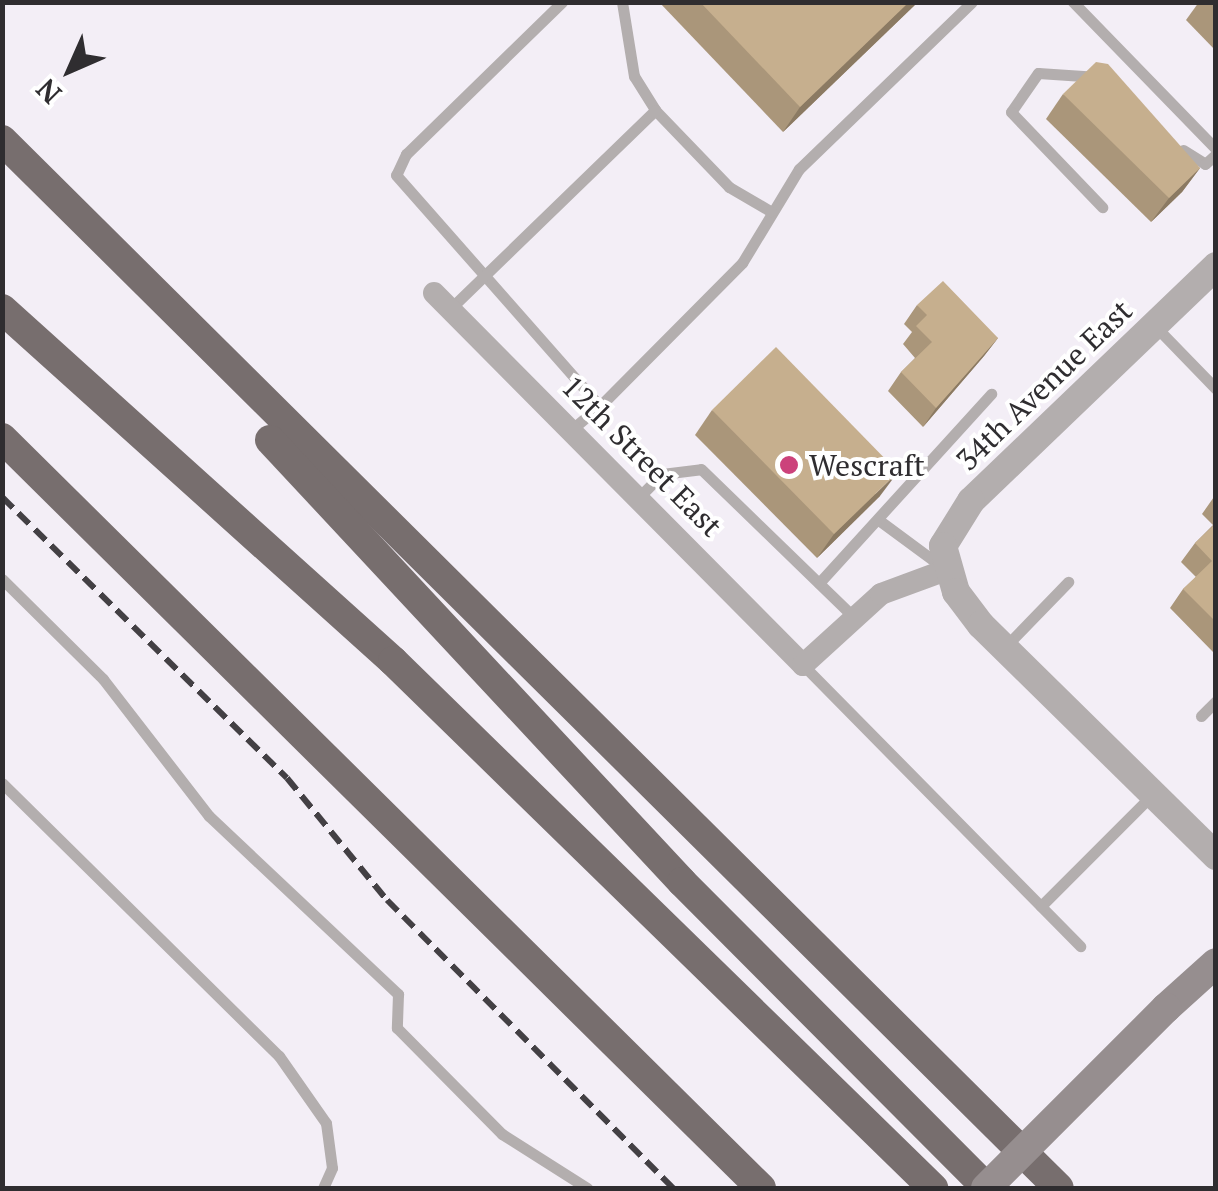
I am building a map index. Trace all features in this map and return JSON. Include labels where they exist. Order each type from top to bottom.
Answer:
[{"type":"highway","points":[[2,143],[682,882],[987,1188]]},
{"type":"highway","points":[[2,143],[1059,1188]]},
{"type":"highway","points":[[2,309],[393,660],[933,1188]]},
{"type":"highway","points":[[2,438],[761,1188]]},
{"type":"main road","points":[[987,1188],[1216,963]]},
{"type":"street","name":"34th Avenue East","points":[[946,570],[944,546],[970,500],[1216,266]]},
{"type":"street","name":"12th Street East","points":[[442,301],[803,665]]},
{"type":"street","points":[[803,665],[854,618],[907,578],[946,570],[1004,648],[1216,856]]},
{"type":"lane","points":[[562,2],[406,154],[396,174],[600,406]]},
{"type":"lane","points":[[622,2],[634,76],[655,110],[729,186],[770,211]]},
{"type":"lane","points":[[572,430],[742,262],[770,211],[799,170],[972,2]]},
{"type":"lane","points":[[1073,2],[1216,151],[1192,160],[1173,141]]},
{"type":"lane","points":[[1102,207],[1011,112],[1038,73],[1111,81]]},
{"type":"lane","points":[[442,301],[483,270],[655,110]]},
{"type":"lane","points":[[1154,326],[1216,389]]},
{"type":"lane","points":[[819,582],[880,521],[992,394]]},
{"type":"lane","points":[[639,498],[662,474],[701,469],[854,618]]},
{"type":"lane","points":[[880,521],[946,570]]},
{"type":"lane","points":[[2,579],[103,678],[210,816],[398,994],[397,1028],[502,1134],[588,1188]]},
{"type":"lane","points":[[1004,648],[1068,582]]},
{"type":"lane","points":[[803,665],[1080,946]]},
{"type":"lane","points":[[1200,716],[1216,702]]},
{"type":"lane","points":[[2,783],[280,1056],[326,1123],[332,1168],[324,1188]]},
{"type":"lane","points":[[1041,906],[1153,794]]},
{"type":"building","points":[[700,2],[909,2],[800,107]]},
{"type":"building","points":[[1096,62],[1108,64],[1200,168],[1169,198],[1063,94]]},
{"type":"building","points":[[943,281],[998,338],[936,408],[901,372],[932,342],[916,326],[927,315],[917,305]]},
{"type":"building","points":[[776,347],[898,472],[834,534],[712,410]]},
{"type":"building","points":[[1216,523],[1216,622],[1183,589],[1212,561],[1195,543]]},
{"type":"railway","points":[[2,497],[287,778],[387,900],[673,1188]]},
{"type":"place","name":"Wescraft","points":[[789,465]]}]
